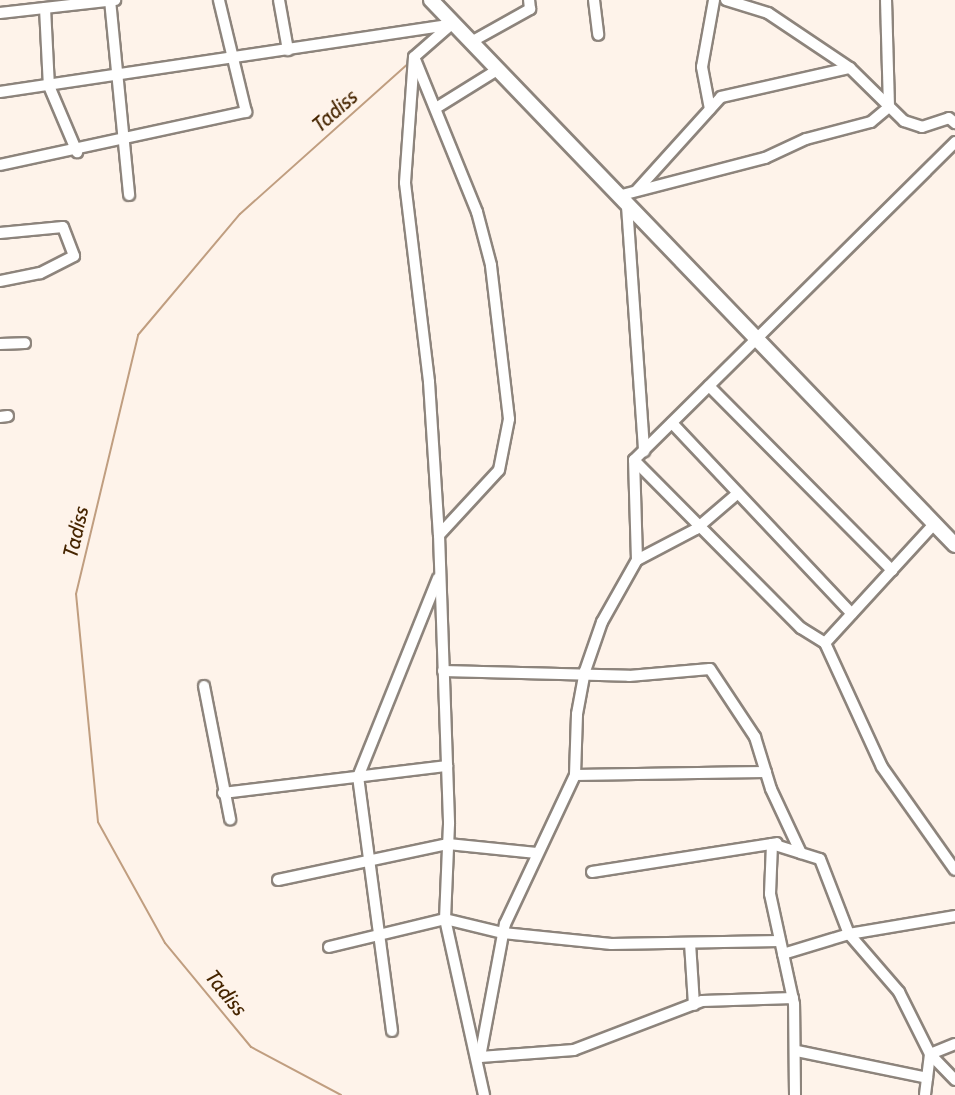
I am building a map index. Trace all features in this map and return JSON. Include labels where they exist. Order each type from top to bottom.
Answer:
[{"type":"main road","points":[[431,0],[955,545]]},
{"type":"street","points":[[110,0],[115,77],[129,195]]},
{"type":"street","points":[[0,13],[115,0]]},
{"type":"street","points":[[0,165],[77,153],[246,112],[231,60],[219,0]]},
{"type":"street","points":[[279,0],[288,50]]},
{"type":"street","points":[[471,42],[530,9],[529,0]]},
{"type":"street","points":[[594,0],[598,35]]},
{"type":"street","points":[[710,109],[702,67],[714,0]]},
{"type":"street","points":[[726,0],[768,13],[850,68],[904,121],[922,127],[953,119]]},
{"type":"street","points":[[886,0],[889,107]]},
{"type":"street","points":[[45,8],[49,86],[77,153]]},
{"type":"street","points":[[0,92],[231,60],[452,24]]},
{"type":"street","points":[[452,24],[414,57],[405,183],[429,382],[439,535],[447,766],[448,844],[445,919],[480,1057],[484,1095]]},
{"type":"street","points":[[414,57],[436,108],[491,265],[509,419],[499,470],[439,535]]},
{"type":"street","points":[[644,451],[622,201],[636,191],[721,97],[850,68]]},
{"type":"street","points":[[436,108],[497,70]]},
{"type":"street","points":[[636,191],[765,158],[806,139],[871,122],[889,107]]},
{"type":"street","points":[[480,1057],[503,933],[537,853],[575,775],[577,714],[585,671],[602,622],[637,560],[634,460],[955,142]]},
{"type":"street","points":[[0,233],[63,227],[74,256],[40,273],[0,281]]},
{"type":"street","points":[[0,344],[25,342]]},
{"type":"street","points":[[709,386],[892,570]]},
{"type":"street","points":[[672,423],[852,614]]},
{"type":"street","points":[[634,460],[801,628],[825,643],[882,767],[955,870]]},
{"type":"street","points":[[637,560],[700,526],[738,493]]},
{"type":"street","points":[[825,643],[934,524]]},
{"type":"street","points":[[392,1031],[358,777],[440,572]]},
{"type":"street","points":[[443,671],[585,671],[629,676],[710,669],[755,737],[766,772],[801,854]]},
{"type":"street","points":[[204,686],[230,819]]},
{"type":"street","points":[[224,794],[447,766]]},
{"type":"street","points":[[575,775],[766,772]]},
{"type":"street","points":[[592,872],[794,839]]},
{"type":"street","points":[[278,880],[448,844],[537,853]]},
{"type":"street","points":[[772,844],[820,859],[849,934],[899,992],[930,1054],[955,1080]]},
{"type":"street","points":[[772,844],[770,894],[792,998],[797,1051],[795,1095]]},
{"type":"street","points":[[783,954],[849,934],[955,916]]},
{"type":"street","points":[[329,947],[445,919],[503,933],[611,944],[780,941]]},
{"type":"street","points":[[690,943],[694,1005]]},
{"type":"street","points":[[480,1057],[574,1050],[694,1005],[763,996],[792,998]]},
{"type":"street","points":[[930,1054],[955,1044]]},
{"type":"street","points":[[797,1051],[927,1078]]},
{"type":"street","points":[[925,1095],[930,1054]]},
{"type":"waterway","name":"Tadiss","points":[[341,1095],[251,1047],[165,943],[98,822],[76,594],[138,335],[240,214],[410,62]]}]
